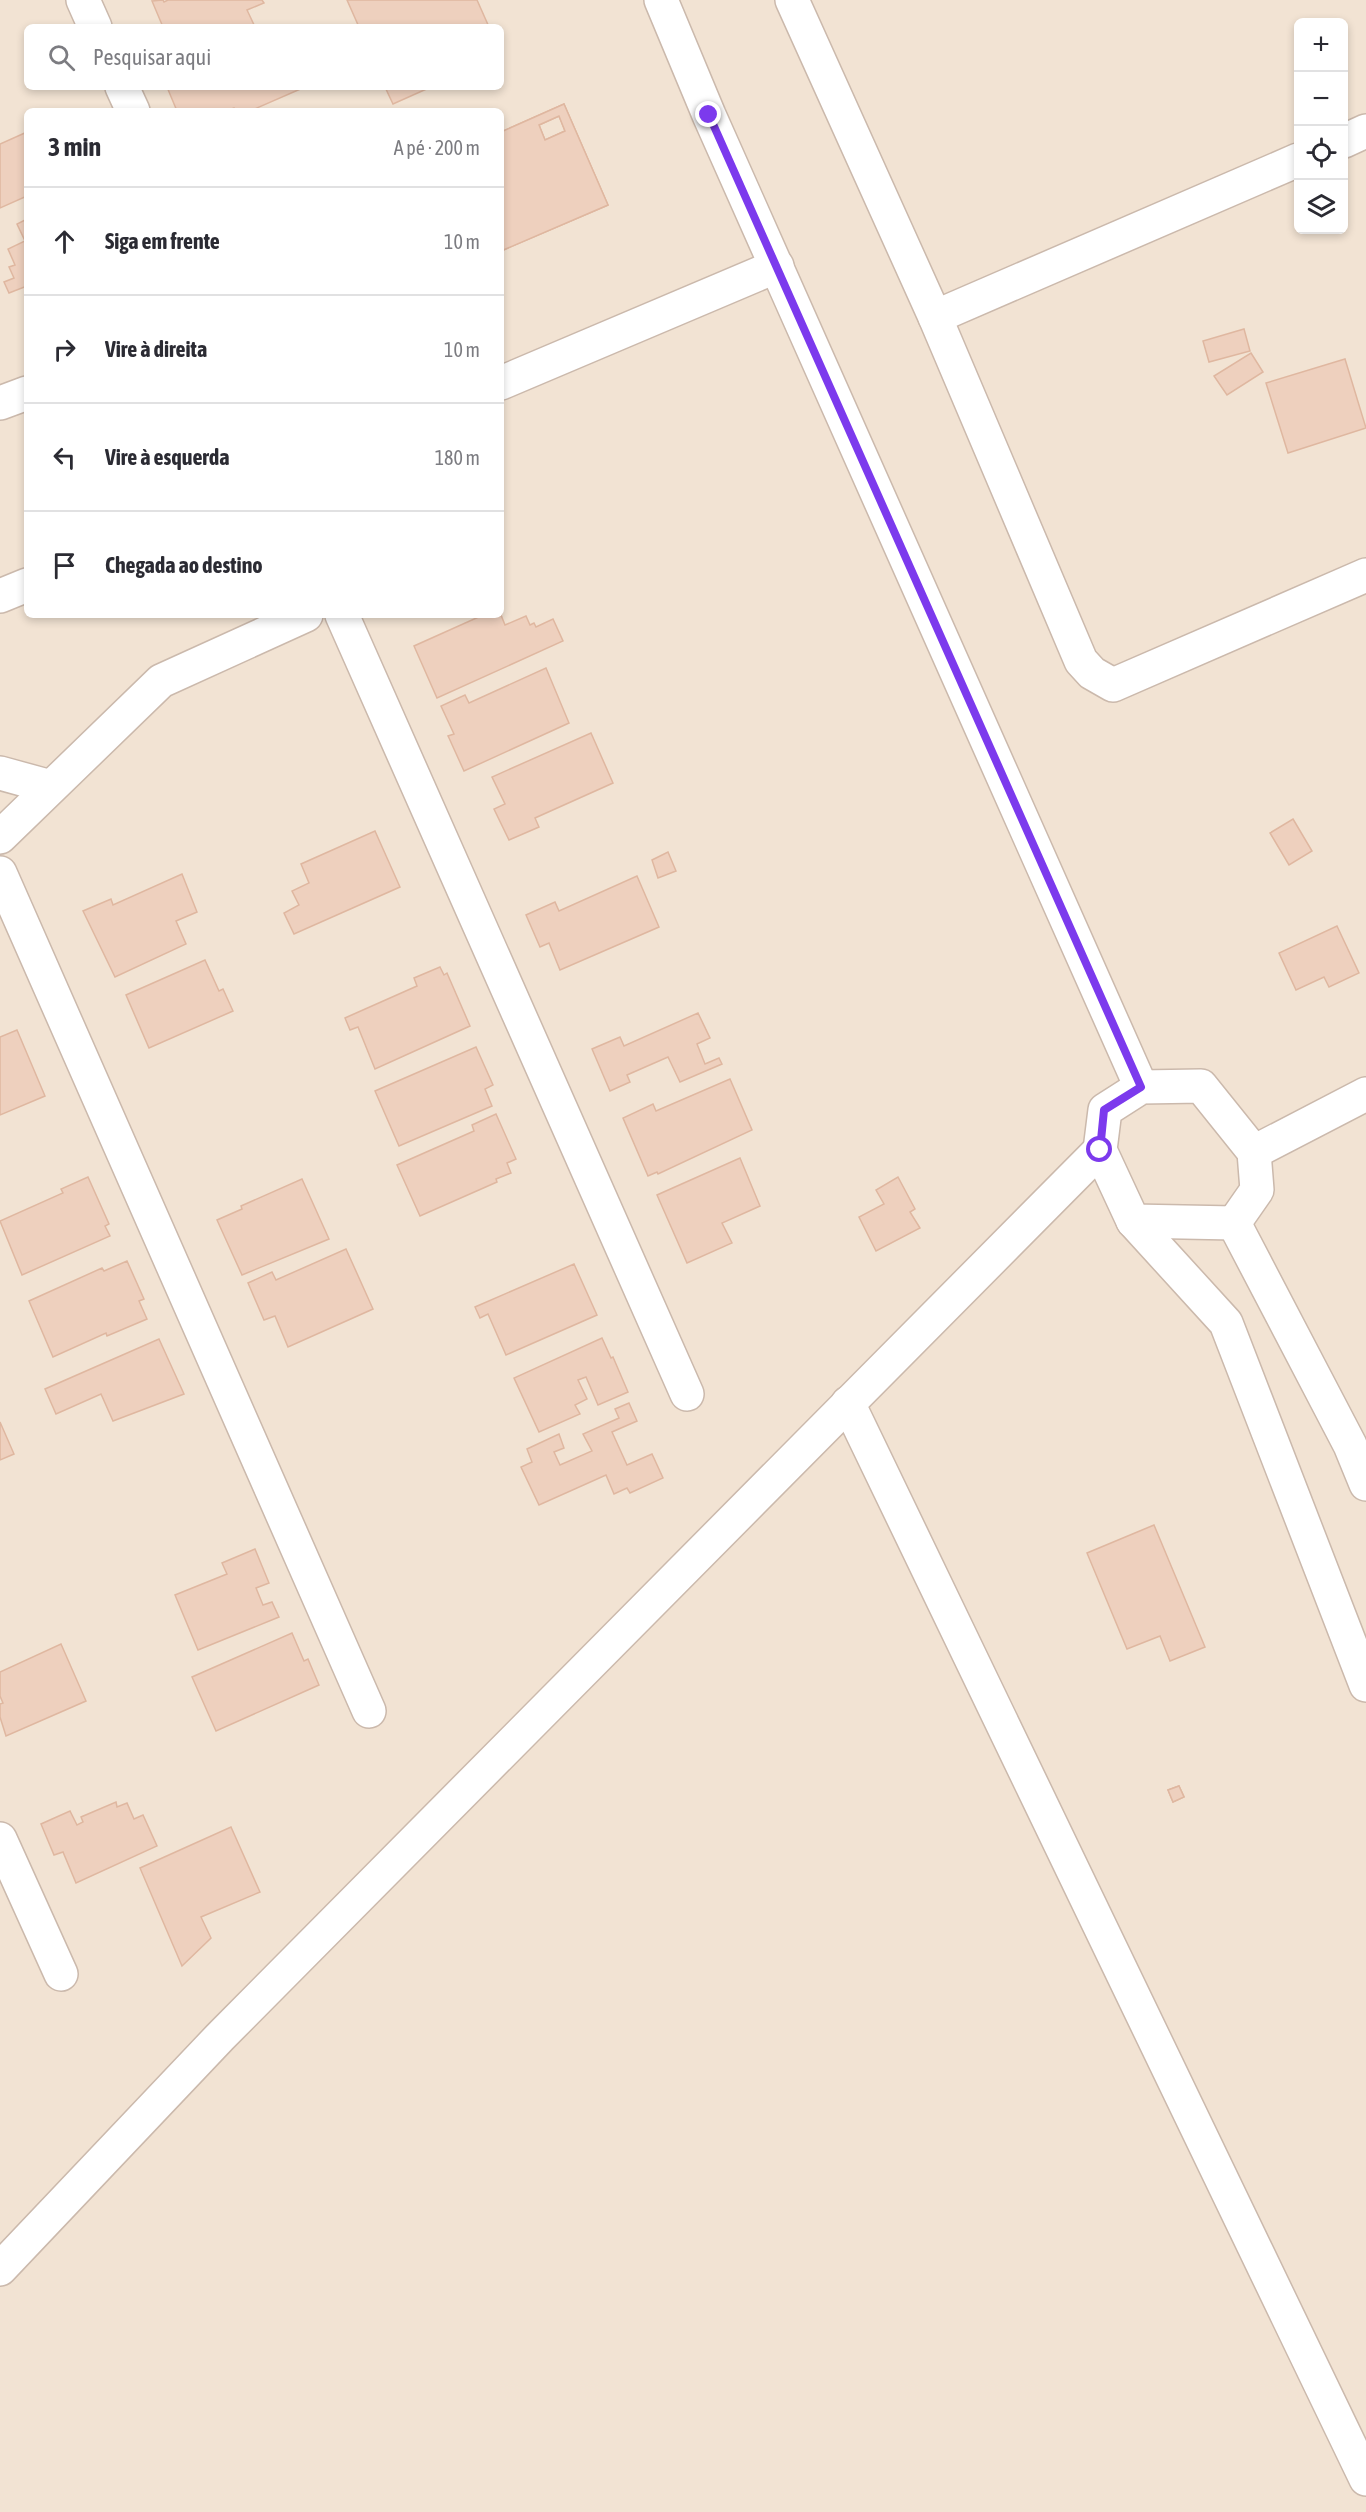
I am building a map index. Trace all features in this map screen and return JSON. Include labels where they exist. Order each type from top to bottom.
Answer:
[{"type":"street","points":[[83,0],[94,24]]},
{"type":"street","points":[[661,0],[709,115],[1141,1087]]},
{"type":"street","points":[[792,0],[935,317],[1081,661],[1092,673],[1113,685],[1366,575]]},
{"type":"street","points":[[123,90],[132,108]]},
{"type":"street","points":[[1348,139],[1366,131]]},
{"type":"street","points":[[935,317],[1294,162]]},
{"type":"street","points":[[504,382],[777,266]]},
{"type":"street","points":[[0,403],[24,394]]},
{"type":"street","points":[[0,596],[24,586]]},
{"type":"street","points":[[0,837],[161,681],[299,618]]},
{"type":"street","points":[[343,618],[687,1394]]},
{"type":"street","points":[[0,772],[51,787]]},
{"type":"street","points":[[0,873],[369,1711]]},
{"type":"street","points":[[1234,1222],[1257,1190],[1254,1152],[1201,1086],[1141,1087],[1104,1110],[1100,1150],[1133,1221],[1226,1323],[1366,1684]]},
{"type":"street","points":[[1254,1152],[1366,1094]]},
{"type":"street","points":[[0,2269],[220,2037],[1100,1150]]},
{"type":"street","points":[[1133,1221],[1234,1222]]},
{"type":"street","points":[[1234,1222],[1350,1445],[1366,1484]]},
{"type":"street","points":[[848,1403],[1366,2480]]},
{"type":"street","points":[[0,1839],[61,1974]]},
{"type":"shaded area","points":[[0,0],[1366,0],[1366,2512],[0,2512]]},
{"type":"building","points":[[262,0],[264,3],[247,10],[254,24],[162,24],[152,1]]},
{"type":"building","points":[[347,0],[477,0],[488,24],[358,24]]},
{"type":"building","points":[[168,90],[298,90],[257,108],[176,108]]},
{"type":"building","points":[[386,90],[424,90],[393,104]]},
{"type":"building","points":[[564,104],[608,205],[504,250],[504,131]],"holes":[[[559,116],[565,131],[545,140],[539,125]]]},
{"type":"building","points":[[564,104],[608,205],[504,250],[504,131]],"holes":[[[559,116],[565,131],[545,140],[539,125]]]},
{"type":"building","points":[[24,133],[24,197],[0,208],[0,144]]},
{"type":"building","points":[[24,220],[24,239],[17,224]]},
{"type":"building","points":[[24,241],[24,287],[9,293],[4,282],[14,278],[9,267],[15,265],[8,249]]},
{"type":"building","points":[[1244,329],[1250,351],[1209,362],[1203,341]]},
{"type":"building","points":[[1251,353],[1263,372],[1227,395],[1214,376]]},
{"type":"building","points":[[1345,359],[1366,428],[1288,453],[1266,383]]},
{"type":"building","points":[[526,616],[530,625],[534,623],[536,627],[553,619],[563,641],[437,698],[414,646],[476,618],[502,618],[505,625]]},
{"type":"building","points":[[546,668],[569,723],[464,771],[448,736],[454,734],[441,706],[465,695],[469,703]]},
{"type":"building","points":[[591,733],[613,783],[535,818],[539,827],[509,840],[494,809],[505,804],[492,777]]},
{"type":"building","points":[[1293,819],[1312,851],[1289,865],[1270,833]]},
{"type":"building","points":[[375,831],[400,887],[294,934],[284,913],[299,905],[292,891],[309,883],[301,864]]},
{"type":"building","points":[[668,852],[676,871],[658,878],[652,860]]},
{"type":"building","points":[[182,874],[197,912],[176,921],[186,944],[115,977],[83,911],[111,899],[113,905]]},
{"type":"building","points":[[637,876],[659,927],[560,970],[549,943],[540,947],[526,915],[555,902],[559,911]]},
{"type":"building","points":[[1337,926],[1359,973],[1329,987],[1324,977],[1296,990],[1279,953]]},
{"type":"building","points":[[205,960],[219,991],[223,989],[233,1011],[149,1048],[126,995]]},
{"type":"building","points":[[440,967],[444,975],[447,973],[470,1026],[375,1069],[358,1027],[350,1030],[345,1018],[417,986],[414,978]]},
{"type":"building","points":[[698,1013],[710,1038],[697,1044],[705,1064],[719,1058],[722,1064],[680,1082],[668,1057],[627,1075],[630,1082],[610,1091],[592,1049],[620,1037],[624,1046]]},
{"type":"building","points":[[17,1030],[45,1096],[0,1115],[0,1037]]},
{"type":"building","points":[[476,1047],[493,1085],[485,1089],[492,1106],[399,1146],[375,1091]]},
{"type":"building","points":[[730,1079],[752,1130],[658,1174],[657,1172],[648,1176],[623,1118],[653,1104],[656,1111]]},
{"type":"building","points":[[496,1114],[516,1159],[507,1163],[511,1173],[496,1179],[497,1182],[420,1216],[397,1165],[474,1131],[472,1125]]},
{"type":"building","points":[[740,1158],[760,1206],[722,1223],[732,1243],[687,1263],[657,1195]]},
{"type":"building","points":[[88,1177],[109,1224],[105,1226],[110,1236],[22,1275],[0,1221],[63,1193],[61,1189]]},
{"type":"building","points":[[898,1177],[915,1209],[910,1212],[920,1228],[876,1251],[859,1217],[884,1204],[876,1190]]},
{"type":"building","points":[[302,1179],[329,1239],[242,1275],[217,1220],[242,1209],[241,1206]]},
{"type":"building","points":[[346,1249],[373,1309],[288,1347],[275,1316],[264,1320],[248,1283],[272,1272],[276,1280]]},
{"type":"building","points":[[127,1261],[144,1299],[139,1301],[147,1319],[107,1336],[106,1333],[53,1357],[29,1301],[102,1268],[104,1271]]},
{"type":"building","points":[[574,1264],[597,1315],[506,1355],[488,1314],[480,1318],[475,1307]]},
{"type":"building","points":[[602,1338],[628,1392],[598,1405],[586,1377],[578,1380],[587,1399],[575,1405],[580,1414],[539,1432],[514,1378]]},
{"type":"building","points":[[159,1339],[184,1394],[113,1421],[101,1394],[56,1414],[45,1389]]},
{"type":"building","points":[[629,1403],[637,1421],[612,1432],[627,1465],[652,1454],[663,1478],[630,1493],[627,1488],[614,1494],[606,1475],[539,1505],[521,1467],[532,1462],[527,1449],[559,1434],[564,1448],[554,1452],[560,1465],[592,1451],[583,1434],[619,1418],[615,1409]]},
{"type":"building","points":[[0,1422],[14,1454],[0,1460]]},
{"type":"building","points":[[1154,1525],[1205,1647],[1170,1661],[1160,1636],[1127,1649],[1087,1553]]},
{"type":"building","points":[[255,1549],[269,1583],[256,1588],[263,1605],[272,1602],[279,1617],[198,1650],[175,1595],[227,1574],[222,1563]]},
{"type":"building","points":[[292,1633],[304,1661],[308,1659],[319,1685],[216,1731],[192,1677]]},
{"type":"building","points":[[61,1644],[86,1701],[6,1736],[0,1717],[0,1704],[3,1703],[0,1696],[0,1672]]},
{"type":"building","points":[[1179,1786],[1184,1797],[1173,1802],[1168,1790]]},
{"type":"building","points":[[1179,1786],[1184,1797],[1173,1802],[1168,1790]]},
{"type":"building","points":[[116,1802],[117,1807],[127,1803],[134,1819],[143,1815],[157,1846],[76,1883],[63,1852],[54,1855],[41,1824],[70,1811],[77,1825],[83,1822],[81,1817]]},
{"type":"building","points":[[231,1827],[260,1892],[201,1917],[211,1938],[182,1966],[140,1868]]},
{"type":"route","points":[[709,115],[1141,1087],[1104,1110],[1100,1150]]}]
